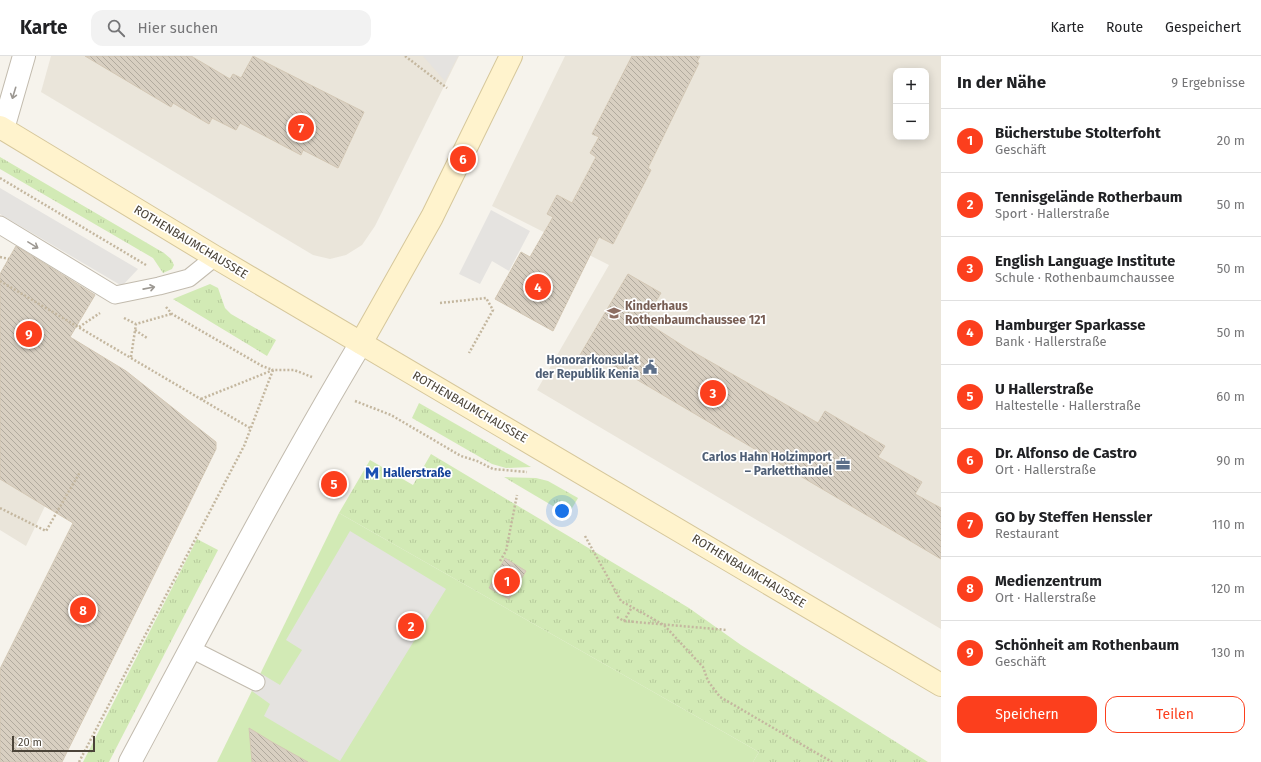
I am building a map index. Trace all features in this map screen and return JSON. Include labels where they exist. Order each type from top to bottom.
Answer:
[{"type":"main road","points":[[361,344],[432,217],[511,56]]},
{"type":"main road","name":"ROTHENBAUMCHAUSSEE","points":[[1,128],[361,344],[941,685]]},
{"type":"street","points":[[1,128],[24,56]]},
{"type":"street","points":[[130,762],[322,408],[361,344]]},
{"type":"lane","points":[[0,225],[115,295],[189,278],[215,257]]},
{"type":"lane","points":[[191,649],[256,682]]},
{"type":"path","points":[[405,56],[448,88]]},
{"type":"path","points":[[0,178],[144,262],[150,268]]},
{"type":"path","points":[[0,257],[9,259]]},
{"type":"path","points":[[0,281],[250,428]]},
{"type":"path","points":[[440,303],[486,298],[493,310],[469,353]]},
{"type":"path","points":[[164,302],[172,314],[262,366],[273,370],[301,371]]},
{"type":"path","points":[[131,358],[136,324]]},
{"type":"path","points":[[135,330],[147,338]]},
{"type":"path","points":[[201,399],[273,370]]},
{"type":"path","points":[[79,762],[244,446],[273,370]]},
{"type":"path","points":[[359,403],[391,414],[461,456]]},
{"type":"path","points":[[0,508],[46,531],[80,472]]},
{"type":"path","points":[[500,561],[506,551],[517,495]]},
{"type":"path","points":[[585,536],[621,601],[664,625],[703,667],[708,681],[720,697],[832,762]]},
{"type":"path","points":[[624,621],[632,607]]},
{"type":"path","points":[[617,617],[624,621],[727,630]]},
{"type":"shaded area","points":[[51,56],[459,56],[375,226],[362,245],[346,255],[330,259],[313,255],[41,92]]},
{"type":"shaded area","points":[[423,56],[458,56],[445,81]]},
{"type":"shaded area","points":[[565,56],[941,56],[941,629],[537,390],[609,265],[492,206]]},
{"type":"shaded area","points":[[0,188],[138,269],[122,286],[0,214]]},
{"type":"shaded area","points":[[491,210],[530,231],[509,271],[492,261],[480,284],[459,274]]},
{"type":"shaded area","points":[[0,479],[45,506],[26,546],[0,530]]},
{"type":"shaded area","points":[[350,531],[446,589],[340,761],[264,716],[270,704],[252,691],[260,673],[280,685],[302,650],[286,640]]},
{"type":"green space","points":[[0,157],[164,253],[171,259],[174,265],[172,269],[163,273],[153,258],[0,169]]},
{"type":"green space","points":[[210,284],[218,288],[225,308],[231,314],[276,340],[267,356],[173,299]]},
{"type":"green space","points":[[419,403],[531,467],[506,468],[492,464],[412,418]]},
{"type":"green space","points":[[431,454],[689,608],[741,645],[928,762],[753,762],[759,752],[339,513],[370,460],[413,485]]},
{"type":"green space","points":[[504,477],[536,478],[548,481],[578,498],[568,515]]},
{"type":"green space","points":[[339,513],[759,752],[753,762],[217,762]]},
{"type":"green space","points":[[197,539],[218,550],[109,762],[83,762]]},
{"type":"building","points":[[85,56],[191,56],[230,79],[233,74],[241,78],[253,56],[364,112],[338,168],[303,150],[301,155],[240,123],[236,130],[212,118],[209,124],[173,103],[171,107]]},
{"type":"building","points":[[632,56],[700,56],[697,62],[699,63],[648,168],[651,170],[613,244],[599,237],[553,331],[495,299],[521,252],[530,257],[553,217],[547,214],[557,195],[572,203],[596,157],[590,153],[599,137],[592,134]]},
{"type":"building","points":[[16,246],[95,295],[70,337],[126,371],[216,442],[216,449],[62,762],[0,762],[0,669],[73,523],[0,479],[0,274]]},
{"type":"building","points":[[628,274],[661,293],[644,321],[688,349],[818,423],[825,411],[885,446],[878,457],[922,482],[915,494],[941,508],[941,559],[602,359],[598,365],[580,355]]},
{"type":"building","points":[[505,558],[526,571],[509,599],[489,588]]},
{"type":"building","points":[[249,728],[272,742],[308,762],[252,762]]},
{"type":"place","name":"GO by Steffen Henssler","points":[[301,128]]},
{"type":"place","name":"Dr. Alfonso de Castro","points":[[463,159]]},
{"type":"place","name":"Hamburger Sparkasse","points":[[538,287]]},
{"type":"place","name":"Kinderhaus Rothenbaumchaussee 121","points":[[614,313]]},
{"type":"place","name":"Schönheit am Rothenbaum","points":[[29,334]]},
{"type":"place","name":"Honorarkonsulat der Republik Kenia","points":[[650,367]]},
{"type":"place","name":"English Language Institute","points":[[713,393]]},
{"type":"place","name":"Carlos Hahn Holzimport – Parketthandel","points":[[843,464]]},
{"type":"place","name":"Hallerstraße","points":[[372,473]]},
{"type":"place","name":"U Hallerstraße","points":[[334,484]]},
{"type":"place","name":"Bücherstube Stolterfoht","points":[[507,581]]},
{"type":"place","name":"Medienzentrum","points":[[83,610]]},
{"type":"place","name":"Tennisgelände Rotherbaum","points":[[411,626]]}]
